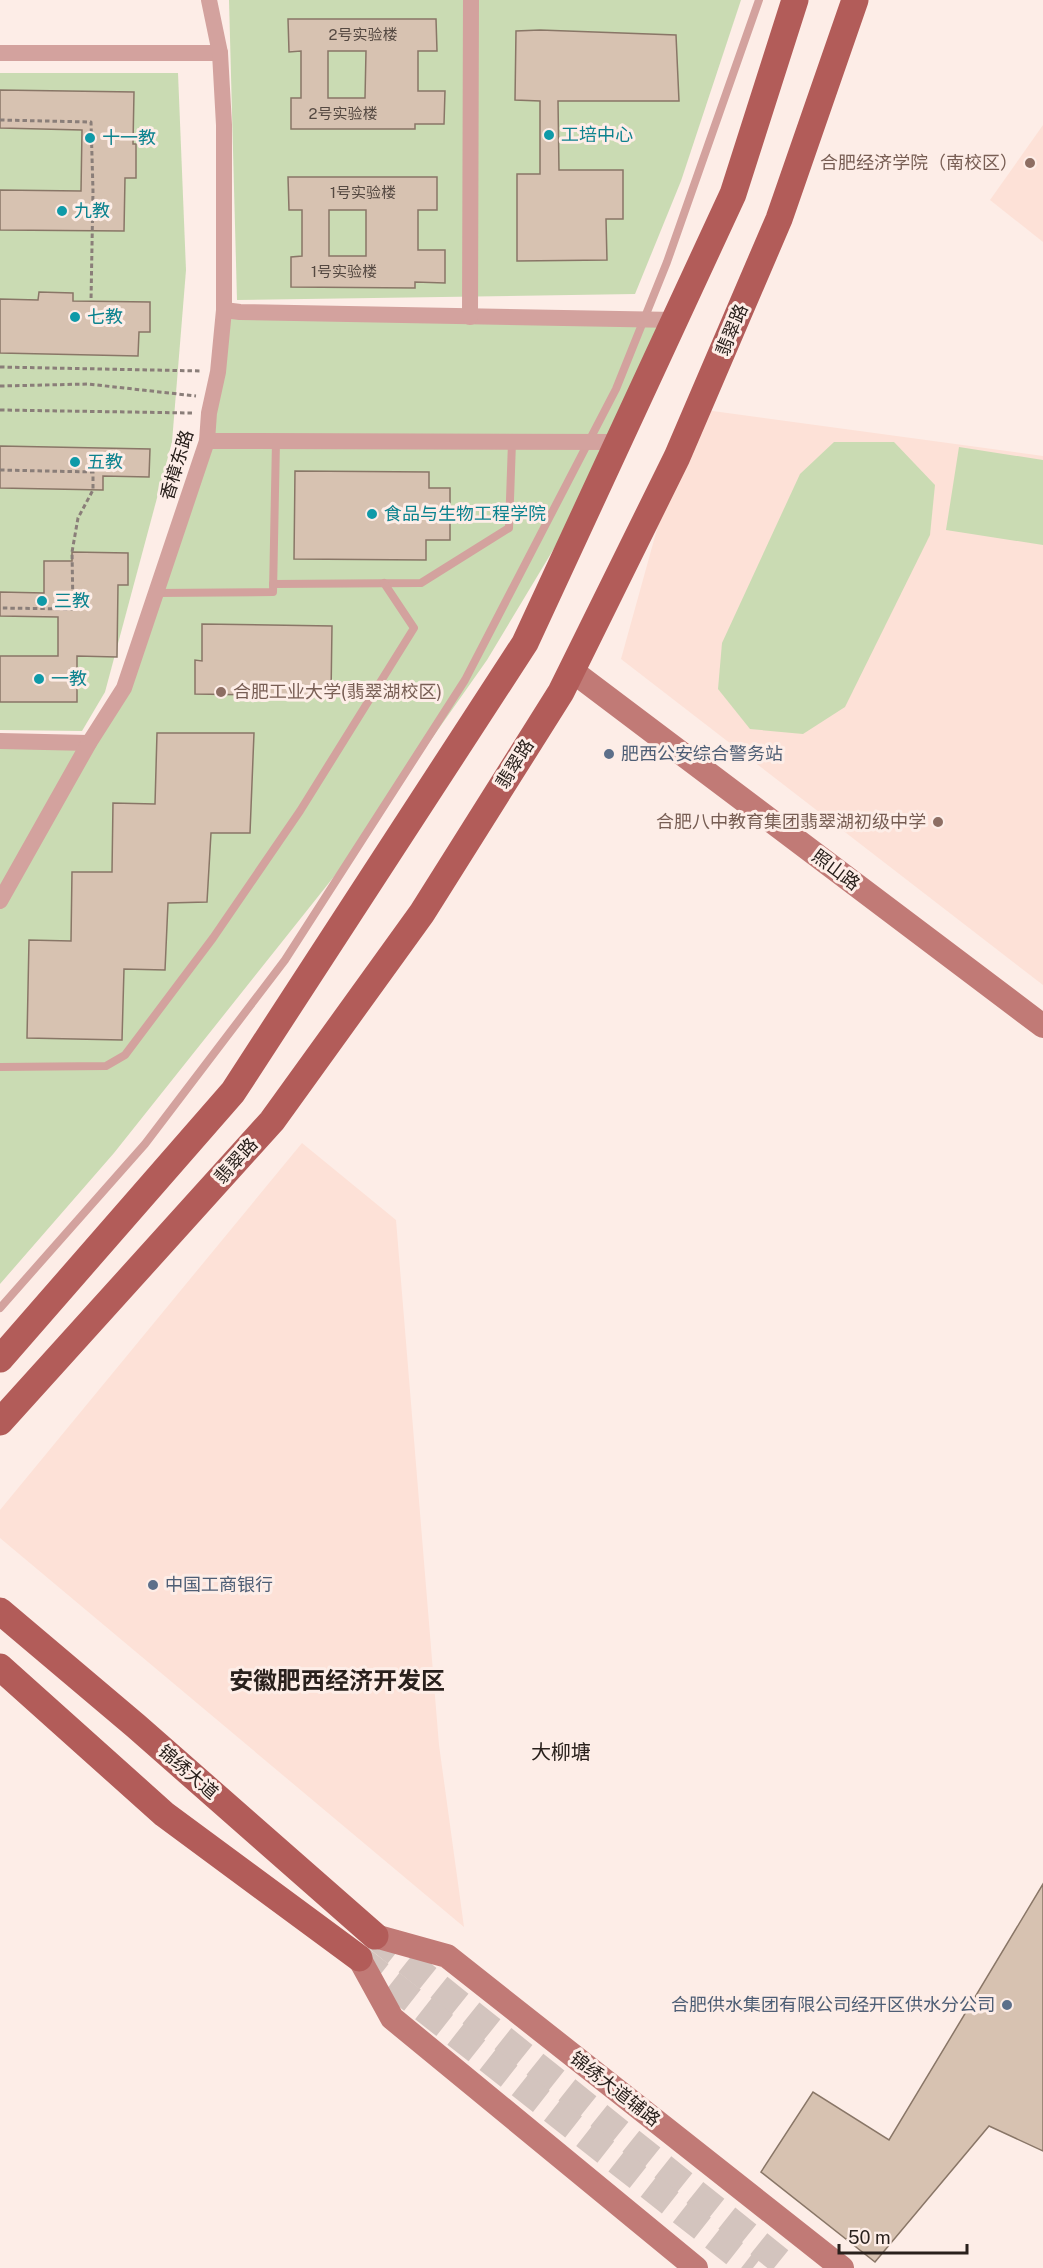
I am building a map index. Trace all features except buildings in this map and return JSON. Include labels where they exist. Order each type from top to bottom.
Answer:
[{"type":"main road","points":[[0,1359],[233,1092],[525,643],[733,195],[795,0]]},
{"type":"main road","name":"翡翠路","points":[[0,1422],[272,1121],[422,913],[561,692],[677,457],[775,230],[855,0]]},
{"type":"main road","name":"锦绣大道","points":[[0,1611],[136,1726],[375,1936]]},
{"type":"main road","points":[[0,1667],[164,1814],[359,1958]]},
{"type":"street","name":"香樟东路","points":[[0,901],[89,743],[123,688],[207,441],[218,372],[224,310],[224,125],[220,53],[209,0]]},
{"type":"street","points":[[470,316],[471,0]]},
{"type":"street","points":[[0,53],[220,53]]},
{"type":"street","points":[[224,310],[675,320]]},
{"type":"street","points":[[207,441],[618,442]]},
{"type":"street","name":"照山路","points":[[571,670],[1043,1026]]},
{"type":"street","points":[[0,741],[89,743]]},
{"type":"street","name":"锦绣大道辅路","points":[[375,1936],[447,1956],[842,2268]]},
{"type":"street","points":[[359,1958],[392,2018],[696,2268]]},
{"type":"lane","points":[[0,1308],[144,1144],[285,960],[465,680],[616,389],[667,262],[759,0]]},
{"type":"lane","points":[[156,593],[273,592],[276,441]]},
{"type":"lane","points":[[273,584],[421,583],[509,528],[512,442]]},
{"type":"lane","points":[[0,1067],[106,1066],[122,1059],[213,938],[293,820],[414,628],[384,583]]},
{"type":"path","points":[[0,120],[91,122],[93,191],[91,301]]},
{"type":"path","points":[[0,367],[218,372]]},
{"type":"path","points":[[0,386],[88,384],[211,405]]},
{"type":"path","points":[[0,410],[211,405]]},
{"type":"path","points":[[0,470],[93,472],[93,490],[78,518],[72,552],[73,609],[0,608]]},
{"type":"shaded area","name":"合肥经济学院（南校区）","points":[[1043,125],[1043,242],[990,200]]},
{"type":"shaded area","name":"合肥八中教育集团翡翠湖初级中学","points":[[698,409],[1043,456],[1043,985],[621,659],[677,457]]},
{"type":"shaded area","points":[[302,1143],[396,1220],[439,1745],[464,1927],[0,1538],[0,1510]]},
{"type":"green space","points":[[229,0],[741,0],[681,181],[635,294],[237,300]]},
{"type":"green space","points":[[0,73],[178,73],[186,270],[172,442],[105,692],[82,731],[0,730]]},
{"type":"green space","points":[[225,310],[675,320],[618,442],[487,660],[340,869],[114,1153],[0,1284],[0,741],[89,743],[124,688],[209,440]]},
{"type":"green space","points":[[834,442],[894,442],[935,485],[930,535],[845,707],[803,734],[750,729],[718,689],[722,643],[800,474]]},
{"type":"green space","points":[[959,447],[1043,460],[1043,545],[946,530]]},
{"type":"tunnel","points":[[375,1936],[789,2268]]},
{"type":"tunnel","points":[[359,1958],[753,2268]]},
{"type":"place","name":"工培中心","points":[[549,135]]},
{"type":"place","name":"十一教","points":[[90,138]]},
{"type":"place","name":"合肥经济学院（南校区）","points":[[1030,163]]},
{"type":"place","name":"九教","points":[[62,211]]},
{"type":"place","name":"七教","points":[[75,317]]},
{"type":"place","name":"五教","points":[[75,462]]},
{"type":"place","name":"食品与生物工程学院","points":[[372,514]]},
{"type":"place","name":"三教","points":[[42,601]]},
{"type":"place","name":"一教","points":[[39,679]]},
{"type":"place","name":"合肥工业大学(翡翠湖校区)","points":[[221,692]]},
{"type":"place","name":"肥西公安综合警务站","points":[[609,754]]},
{"type":"place","name":"合肥八中教育集团翡翠湖初级中学","points":[[938,822]]},
{"type":"place","name":"中国工商银行","points":[[153,1585]]},
{"type":"place","name":"合肥供水集团有限公司经开区供水分公司","points":[[1007,2005]]},
{"type":"district","name":"安徽肥西经济开发区","points":[[337,1681]]},
{"type":"district","name":"大柳塘","points":[[561,1752]]}]
